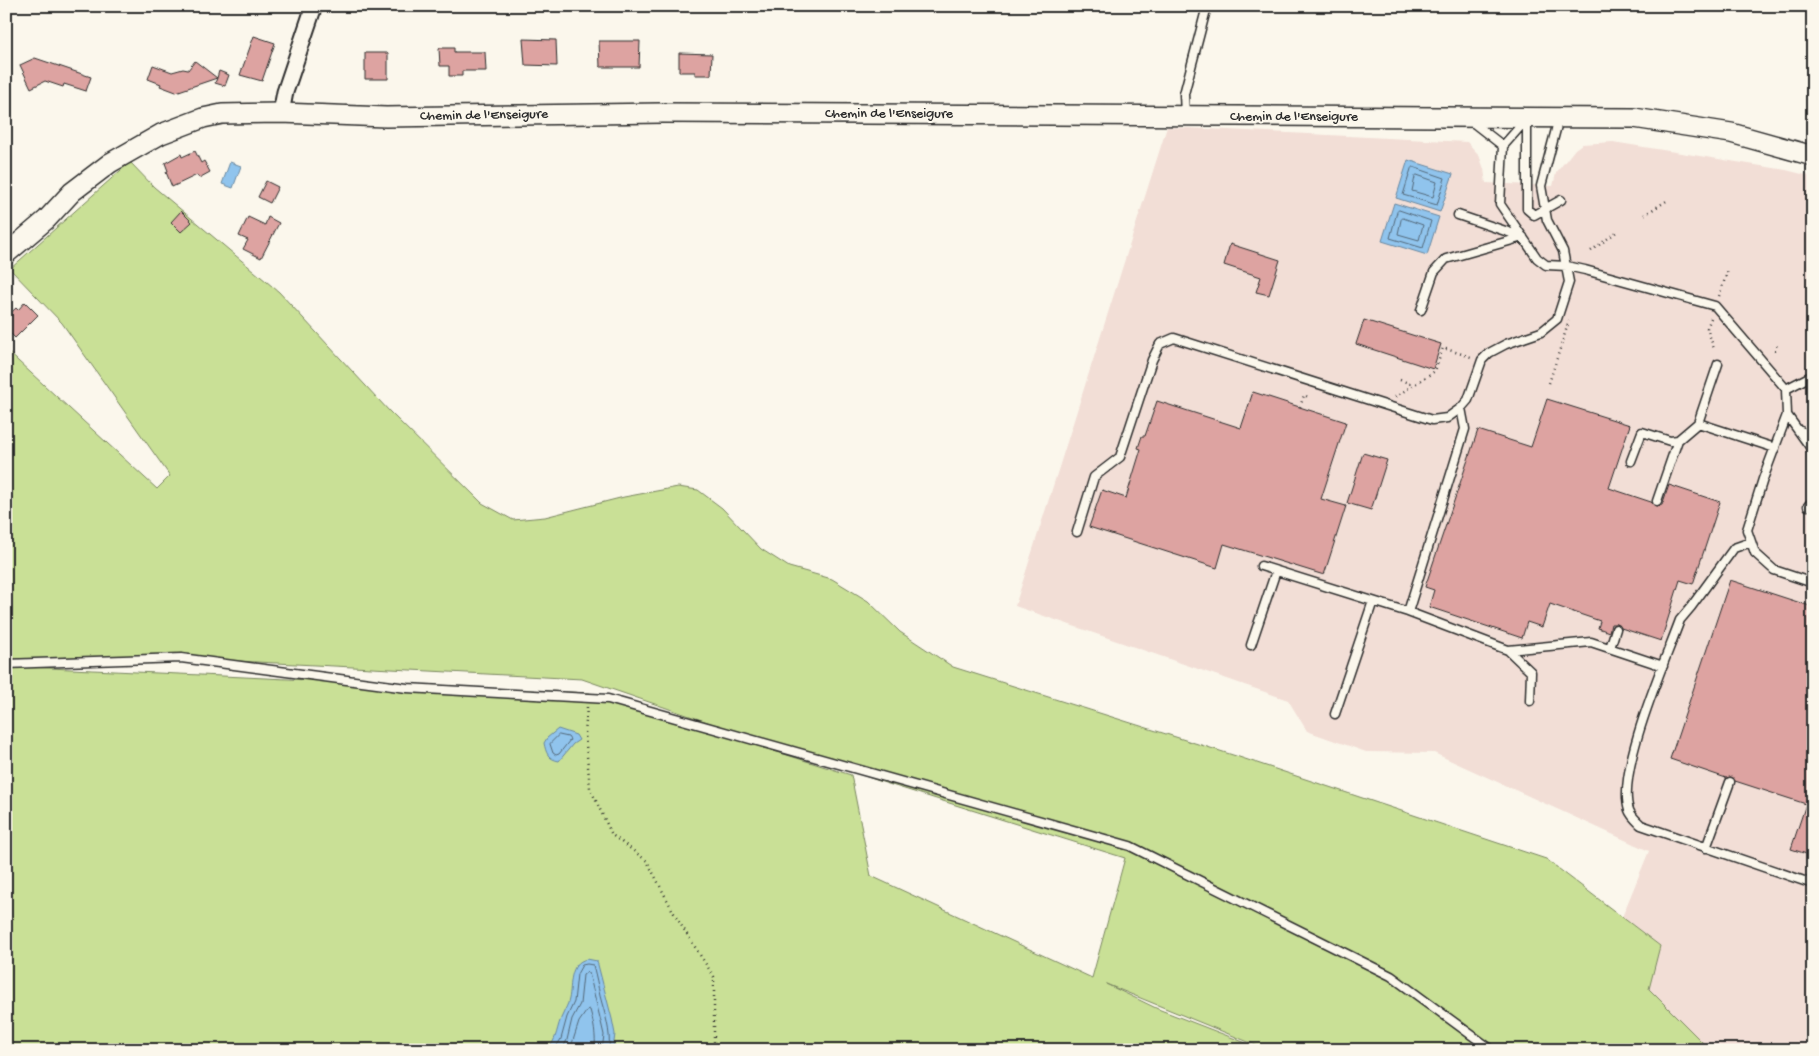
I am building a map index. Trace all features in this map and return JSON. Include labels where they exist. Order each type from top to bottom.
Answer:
[{"type":"street","points":[[281,113],[285,92],[314,6]]},
{"type":"street","name":"Chemin de l'Enseigure","points":[[6,254],[87,179],[133,148],[161,134],[203,118],[222,114],[281,113],[386,117],[663,113],[1634,118],[1731,133],[1813,156]]},
{"type":"lane","points":[[1185,116],[1184,94],[1207,6]]},
{"type":"lane","points":[[1465,116],[1503,146]]},
{"type":"lane","points":[[1527,118],[1503,146],[1500,204],[1537,258],[1546,265],[1567,266],[1715,306],[1786,389],[1787,415],[1747,530],[1755,554],[1774,570],[1813,583]]},
{"type":"lane","points":[[1527,118],[1527,209],[1534,215],[1561,200]]},
{"type":"lane","points":[[1077,532],[1094,477],[1120,457],[1152,360],[1160,344],[1174,338],[1432,420],[1447,418],[1461,408],[1468,400],[1482,360],[1506,344],[1541,332],[1557,319],[1569,282],[1563,251],[1547,220],[1541,186],[1559,118]]},
{"type":"lane","points":[[1458,216],[1523,237]]},
{"type":"lane","points":[[1421,310],[1434,272],[1446,259],[1523,237]]},
{"type":"lane","points":[[1657,501],[1678,440],[1698,423],[1718,364]]},
{"type":"lane","points":[[1786,389],[1813,375]]},
{"type":"lane","points":[[1408,612],[1466,429],[1461,408]]},
{"type":"lane","points":[[1787,415],[1813,451]]},
{"type":"lane","points":[[1698,423],[1775,448]]},
{"type":"lane","points":[[1798,430],[1813,436]]},
{"type":"lane","points":[[1631,461],[1642,432],[1670,441],[1678,440]]},
{"type":"lane","points":[[1751,542],[1734,548],[1692,607],[1680,620],[1634,744],[1626,792],[1629,812],[1640,826],[1813,884]]},
{"type":"lane","points":[[1261,566],[1408,612],[1508,650],[1531,672],[1530,701]]},
{"type":"lane","points":[[1251,646],[1276,571]]},
{"type":"lane","points":[[1335,714],[1373,601]]},
{"type":"lane","points":[[1610,648],[1616,629]]},
{"type":"lane","points":[[1508,650],[1591,642],[1663,666]]},
{"type":"lane","points":[[6,664],[182,658],[408,688],[608,699],[1130,846],[1390,976],[1492,1050]]},
{"type":"lane","points":[[1706,848],[1730,782]]},
{"type":"path","points":[[1644,215],[1668,200]]},
{"type":"path","points":[[1591,251],[1619,230]]},
{"type":"path","points":[[1719,296],[1728,270]]},
{"type":"path","points":[[1549,383],[1572,312]]},
{"type":"path","points":[[1711,316],[1707,328],[1714,349]]},
{"type":"path","points":[[1775,351],[1777,344]]},
{"type":"path","points":[[1390,401],[1436,371],[1443,348],[1471,356]]},
{"type":"path","points":[[1400,380],[1414,385]]},
{"type":"path","points":[[1300,407],[1304,395],[1308,397]]},
{"type":"path","points":[[1813,524],[1810,527],[1813,530]]},
{"type":"path","points":[[588,699],[585,734],[590,788],[612,835],[646,861],[676,917],[714,977],[714,1050]]},
{"type":"shaded area","points":[[1167,127],[1467,142],[1479,155],[1486,183],[1553,186],[1556,173],[1575,149],[1582,144],[1613,142],[1786,170],[1813,178],[1813,1050],[1715,1050],[1705,1045],[1649,989],[1660,946],[1622,917],[1649,851],[1434,753],[1366,752],[1307,731],[1288,700],[1015,606]]},
{"type":"green space","points":[[130,162],[154,187],[279,292],[390,412],[482,503],[513,520],[545,517],[624,497],[678,487],[698,490],[722,508],[761,549],[789,567],[832,579],[868,601],[900,632],[953,667],[1236,756],[1546,859],[1660,946],[1649,989],[1705,1045],[1705,1050],[1268,1050],[1106,984],[1158,1009],[1264,1050],[6,1050],[6,666],[589,693],[851,775],[871,876],[1092,978],[1125,858],[882,782],[582,679],[219,660],[6,659],[6,350],[157,489],[170,476],[62,323],[10,269]]},
{"type":"water","points":[[1408,160],[1453,174],[1440,212],[1396,198]]},
{"type":"water","points":[[230,162],[241,166],[233,188],[222,184]]},
{"type":"water","points":[[1394,203],[1439,217],[1427,255],[1382,241]]},
{"type":"water","points":[[558,729],[576,735],[579,740],[573,744],[559,761],[552,759],[548,755],[544,743]]},
{"type":"water","points":[[587,959],[597,961],[615,1034],[613,1050],[547,1050],[553,1042],[568,1003],[574,970],[581,961]]},
{"type":"building","points":[[254,36],[275,43],[262,81],[240,75]]},
{"type":"building","points":[[523,39],[556,40],[557,66],[525,65]]},
{"type":"building","points":[[599,41],[640,41],[639,67],[600,67]]},
{"type":"building","points":[[439,48],[454,48],[454,52],[485,52],[486,71],[462,71],[462,76],[449,76],[449,66],[440,66]]},
{"type":"building","points":[[365,53],[388,53],[388,79],[365,79]]},
{"type":"building","points":[[679,53],[712,54],[711,75],[679,72]]},
{"type":"building","points":[[35,58],[91,77],[86,91],[64,84],[63,87],[45,81],[31,88],[20,65]]},
{"type":"building","points":[[195,61],[217,78],[176,92],[148,79],[153,65],[172,72],[183,69],[188,70]]},
{"type":"building","points":[[219,71],[229,75],[225,86],[215,83]]},
{"type":"building","points":[[195,151],[201,163],[204,161],[210,172],[199,178],[197,175],[172,187],[166,172],[168,171],[165,163],[181,154],[182,157]]},
{"type":"building","points":[[266,181],[278,187],[270,203],[258,197]]},
{"type":"building","points":[[181,211],[192,222],[181,232],[171,222]]},
{"type":"building","points":[[248,217],[265,225],[268,217],[279,223],[261,258],[243,249],[248,240],[239,236]]},
{"type":"building","points":[[1230,244],[1280,260],[1269,295],[1256,292],[1261,277],[1224,265]]},
{"type":"building","points":[[25,302],[38,315],[15,338],[6,329],[6,317],[16,308],[18,310]]},
{"type":"building","points":[[1364,320],[1441,344],[1433,369],[1356,344]]},
{"type":"building","points":[[1253,392],[1346,422],[1321,499],[1346,506],[1324,575],[1224,544],[1217,568],[1089,527],[1102,490],[1126,498],[1141,449],[1138,448],[1142,436],[1145,436],[1157,401],[1241,428]]},
{"type":"building","points":[[1547,399],[1630,425],[1609,488],[1651,502],[1656,506],[1662,505],[1669,485],[1720,502],[1693,584],[1680,580],[1661,641],[1621,628],[1617,624],[1611,624],[1609,632],[1598,628],[1600,621],[1550,604],[1542,627],[1527,622],[1522,638],[1429,607],[1434,590],[1425,587],[1478,430],[1531,447]]},
{"type":"building","points":[[1363,453],[1387,460],[1371,510],[1347,503]]},
{"type":"building","points":[[1730,580],[1813,607],[1813,856],[1791,849],[1806,804],[1735,781],[1731,777],[1726,778],[1670,759]]}]
